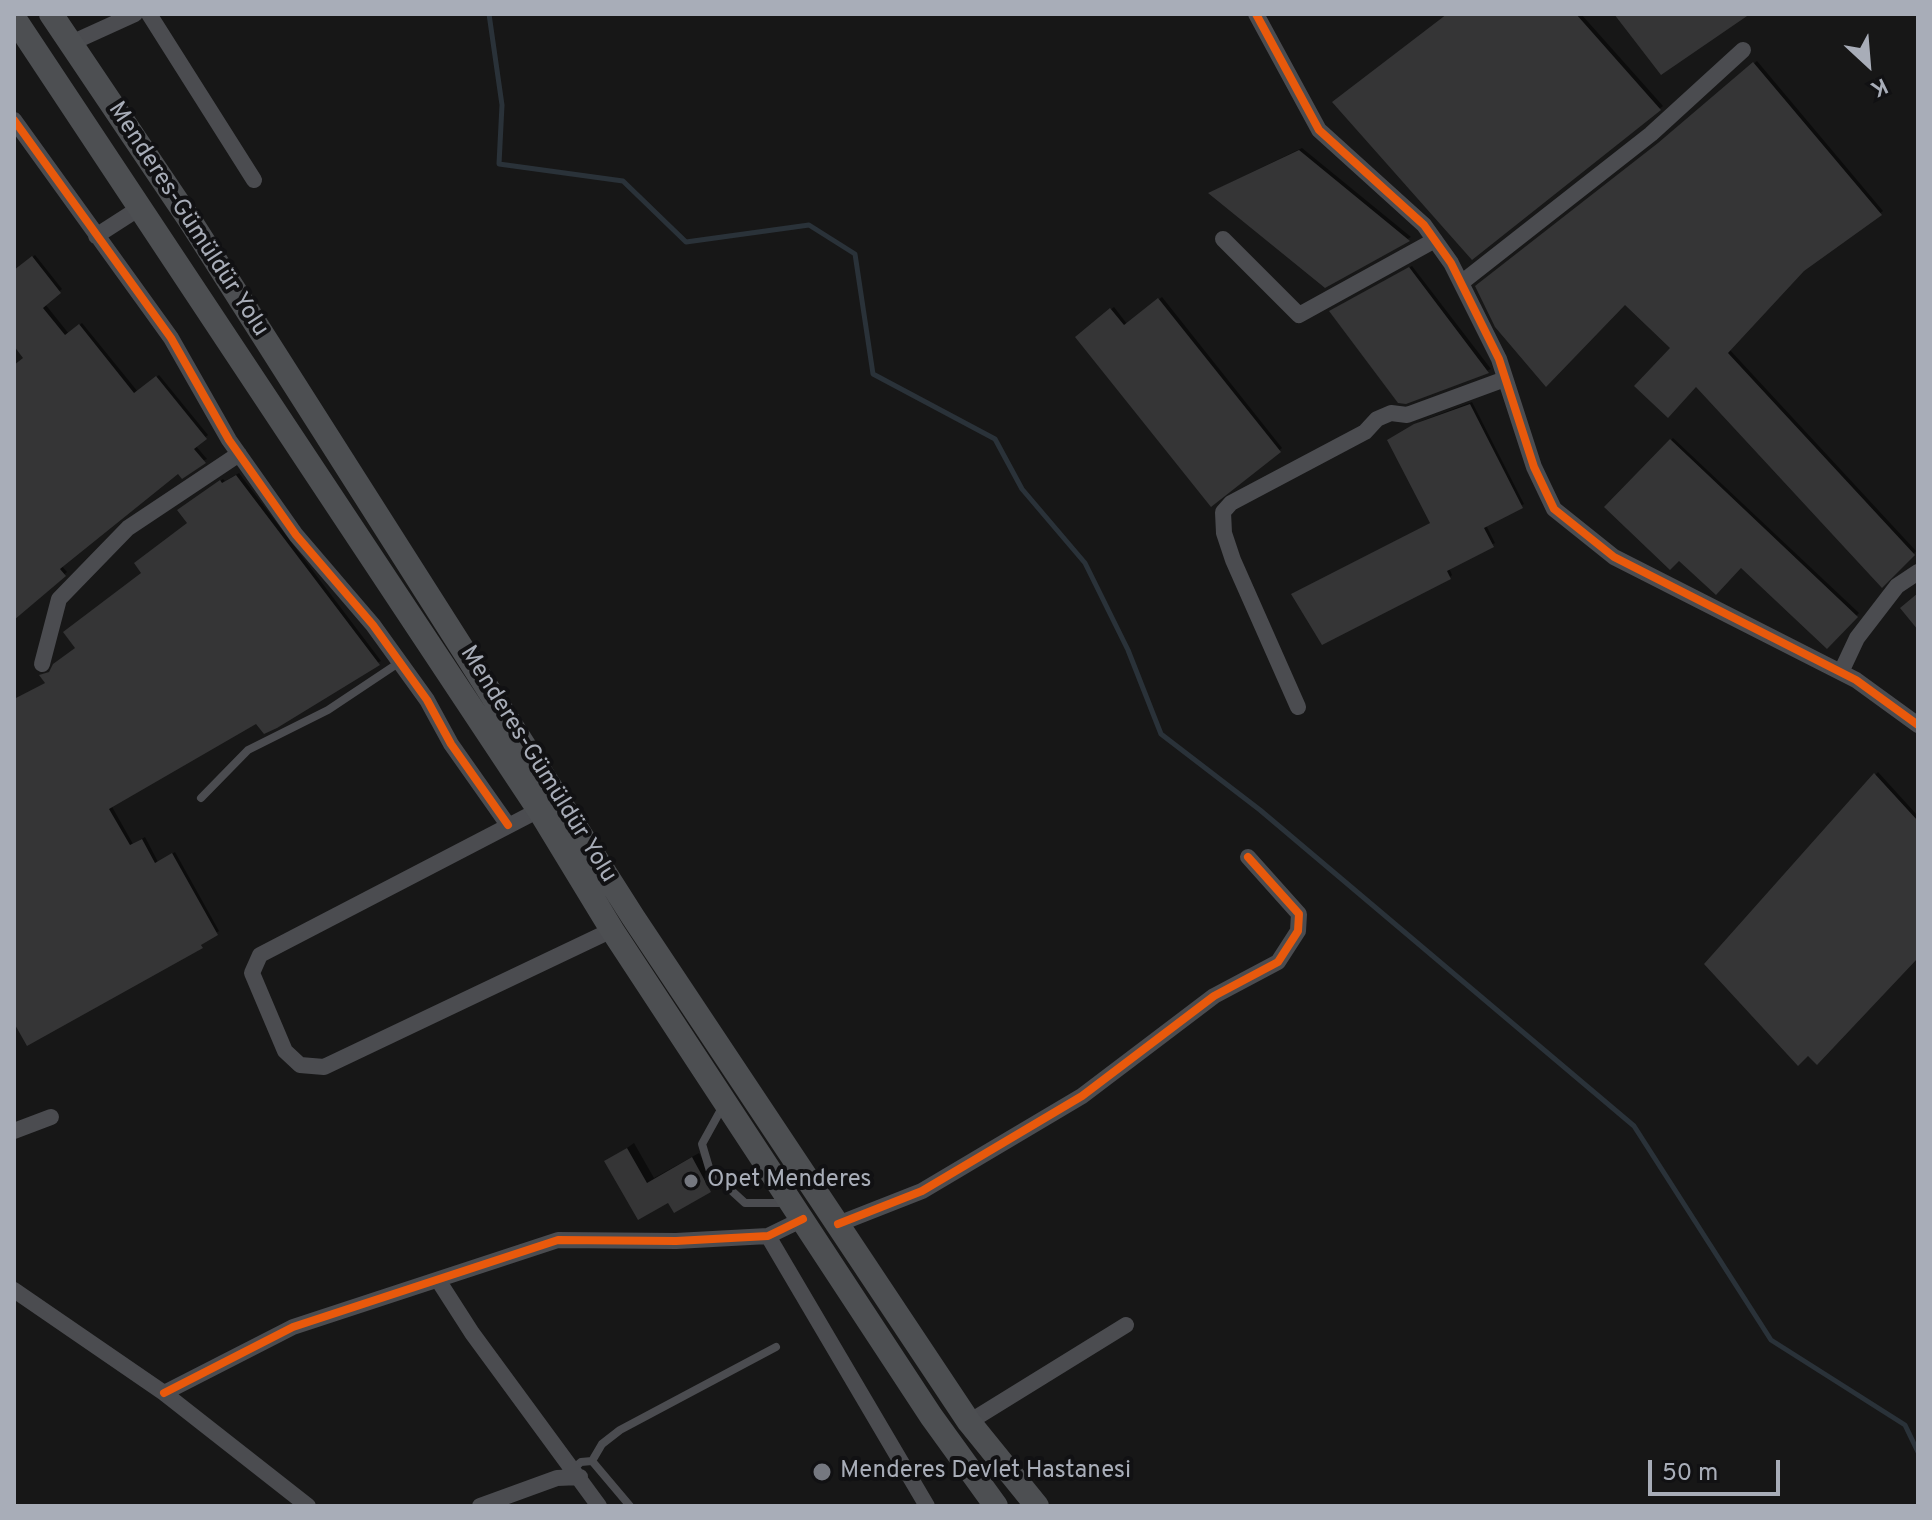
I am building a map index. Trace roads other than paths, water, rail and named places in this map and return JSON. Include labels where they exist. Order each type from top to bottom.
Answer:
[{"type":"main road","name":"Menderes-Gümüldür Yolu","points":[[51,14],[191,222],[633,917],[969,1422],[1037,1506]]},
{"type":"main road","name":"Menderes-Gümüldür Yolu","points":[[17,29],[539,810],[612,930],[931,1416],[996,1506]]},
{"type":"street","points":[[69,44],[135,14]]},
{"type":"street","points":[[149,14],[254,180]]},
{"type":"street","points":[[1256,14],[1319,130],[1424,225],[1461,283],[1505,379],[1534,467],[1554,509],[1614,557],[1841,672],[1918,725]]},
{"type":"street","points":[[1461,283],[1651,134],[1743,50]]},
{"type":"street","points":[[14,120],[171,338],[239,454],[296,535],[400,662],[427,700],[451,744],[508,825]]},
{"type":"street","points":[[96,236],[138,209]]},
{"type":"street","points":[[1223,239],[1299,315],[1435,240]]},
{"type":"street","points":[[1298,707],[1233,560],[1224,533],[1223,512],[1231,503],[1365,432],[1377,419],[1391,413],[1407,415],[1505,379]]},
{"type":"street","points":[[42,664],[59,599],[128,528],[239,454]]},
{"type":"street","points":[[1841,672],[1857,638],[1873,617],[1897,586],[1918,572]]},
{"type":"street","points":[[539,810],[260,955],[252,973],[285,1051],[300,1065],[324,1067],[612,930]]},
{"type":"street","points":[[838,1224],[922,1191],[1082,1096],[1214,996],[1278,962],[1298,931],[1299,914],[1248,857]]},
{"type":"street","points":[[14,1131],[51,1117]]},
{"type":"street","points":[[164,1393],[293,1327],[558,1240],[676,1241],[768,1236],[797,1210]]},
{"type":"street","points":[[768,1236],[927,1506]]},
{"type":"street","points":[[438,1280],[472,1333],[599,1506]]},
{"type":"street","points":[[14,1290],[164,1393],[308,1506]]},
{"type":"street","points":[[969,1422],[1126,1325]]},
{"type":"street","points":[[480,1506],[576,1473]]},
{"type":"lane","points":[[201,798],[248,750],[328,710],[400,662]]},
{"type":"lane","points":[[726,1102],[702,1144],[710,1171],[745,1203],[797,1210]]},
{"type":"lane","points":[[592,1461],[602,1444],[620,1430],[776,1347]]},
{"type":"lane","points":[[576,1473],[581,1462],[592,1461]]},
{"type":"lane","points":[[592,1461],[630,1506]]},
{"type":"waterway","points":[[489,14],[502,105],[499,164],[623,181],[686,242],[809,225],[855,254],[873,374],[995,439],[1022,489],[1085,563],[1128,650],[1161,734],[1260,810],[1634,1126],[1771,1340],[1905,1425],[1918,1452]]},
{"type":"place","name":"Opet Menderes","points":[[691,1181]]},
{"type":"place","name":"Menderes Devlet Hastanesi","points":[[822,1472]]}]
